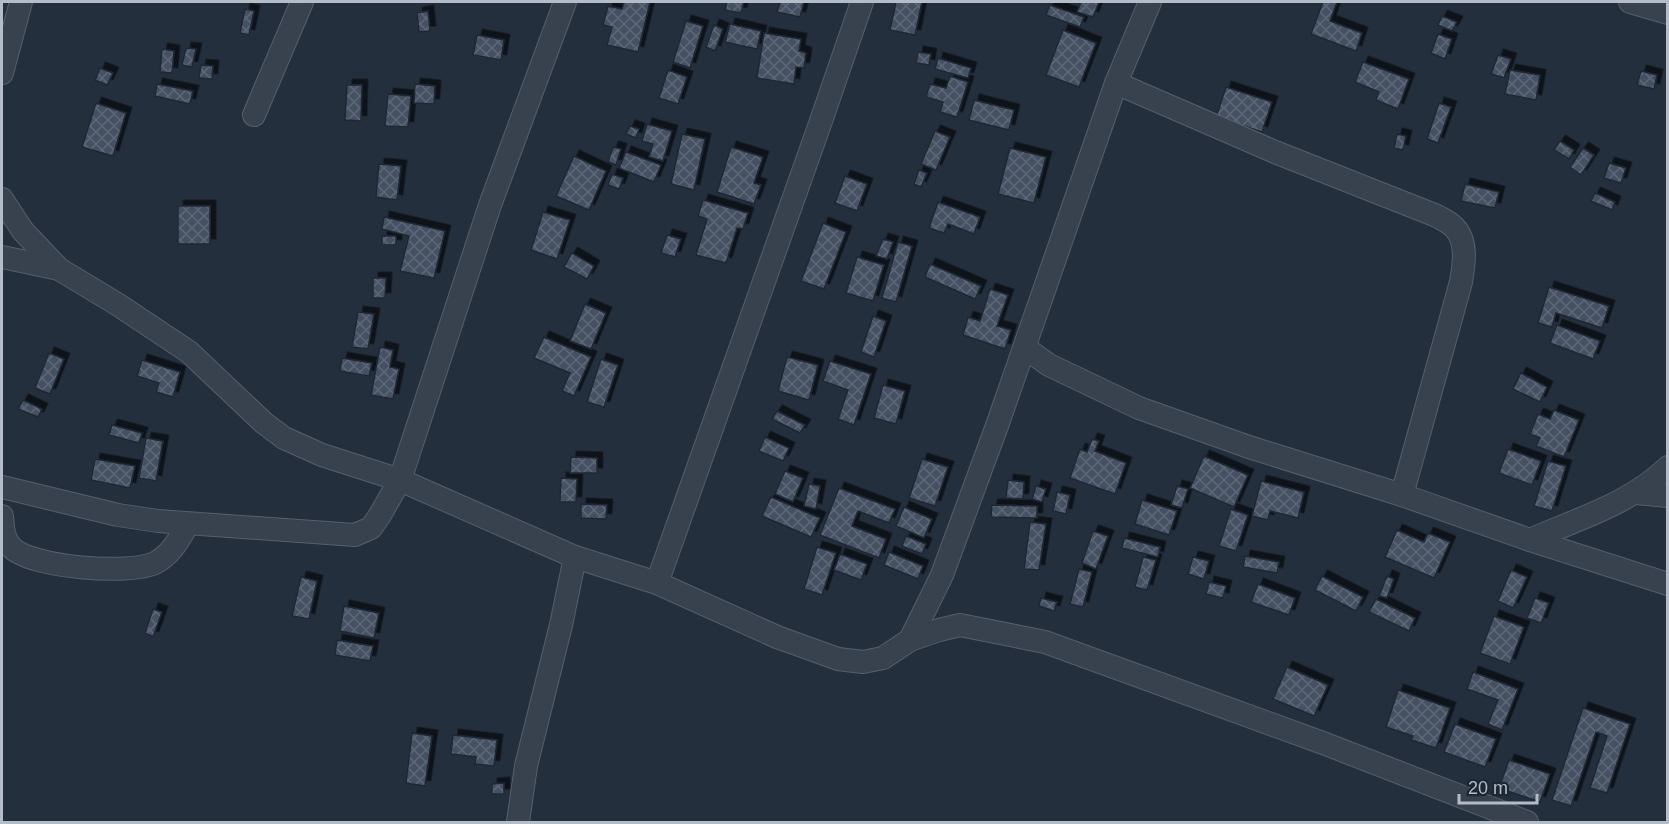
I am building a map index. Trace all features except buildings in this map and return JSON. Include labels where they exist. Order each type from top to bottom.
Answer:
[{"type":"street","points":[[2,74],[21,2]]},
{"type":"street","points":[[254,115],[302,2]]},
{"type":"street","points":[[188,524],[173,549],[157,562],[142,568],[107,570],[32,558],[12,548],[4,534],[2,488],[118,515],[188,524],[355,535],[371,528],[400,480],[490,205],[566,2]]},
{"type":"street","points":[[657,582],[862,2]]},
{"type":"street","points":[[910,640],[942,575],[1025,348],[1116,83],[1150,2]]},
{"type":"street","points":[[1630,2],[1668,13]]},
{"type":"street","points":[[1116,83],[1275,152],[1437,216],[1454,227],[1463,242],[1465,263],[1402,495]]},
{"type":"street","points":[[2,200],[23,231],[59,269],[189,352],[264,423],[284,438],[322,455],[400,480],[575,557],[657,582],[777,637],[838,659],[863,662],[883,658],[910,640],[960,625],[1045,642],[1323,743],[1527,822]]},
{"type":"street","points":[[2,257],[59,269]]},
{"type":"street","points":[[1025,348],[1049,365],[1139,408],[1249,447],[1402,495],[1530,540],[1668,584]]},
{"type":"street","points":[[1530,540],[1636,493],[1668,467]]},
{"type":"street","points":[[1636,493],[1668,496]]},
{"type":"street","points":[[518,822],[526,766],[561,625],[575,557]]}]
